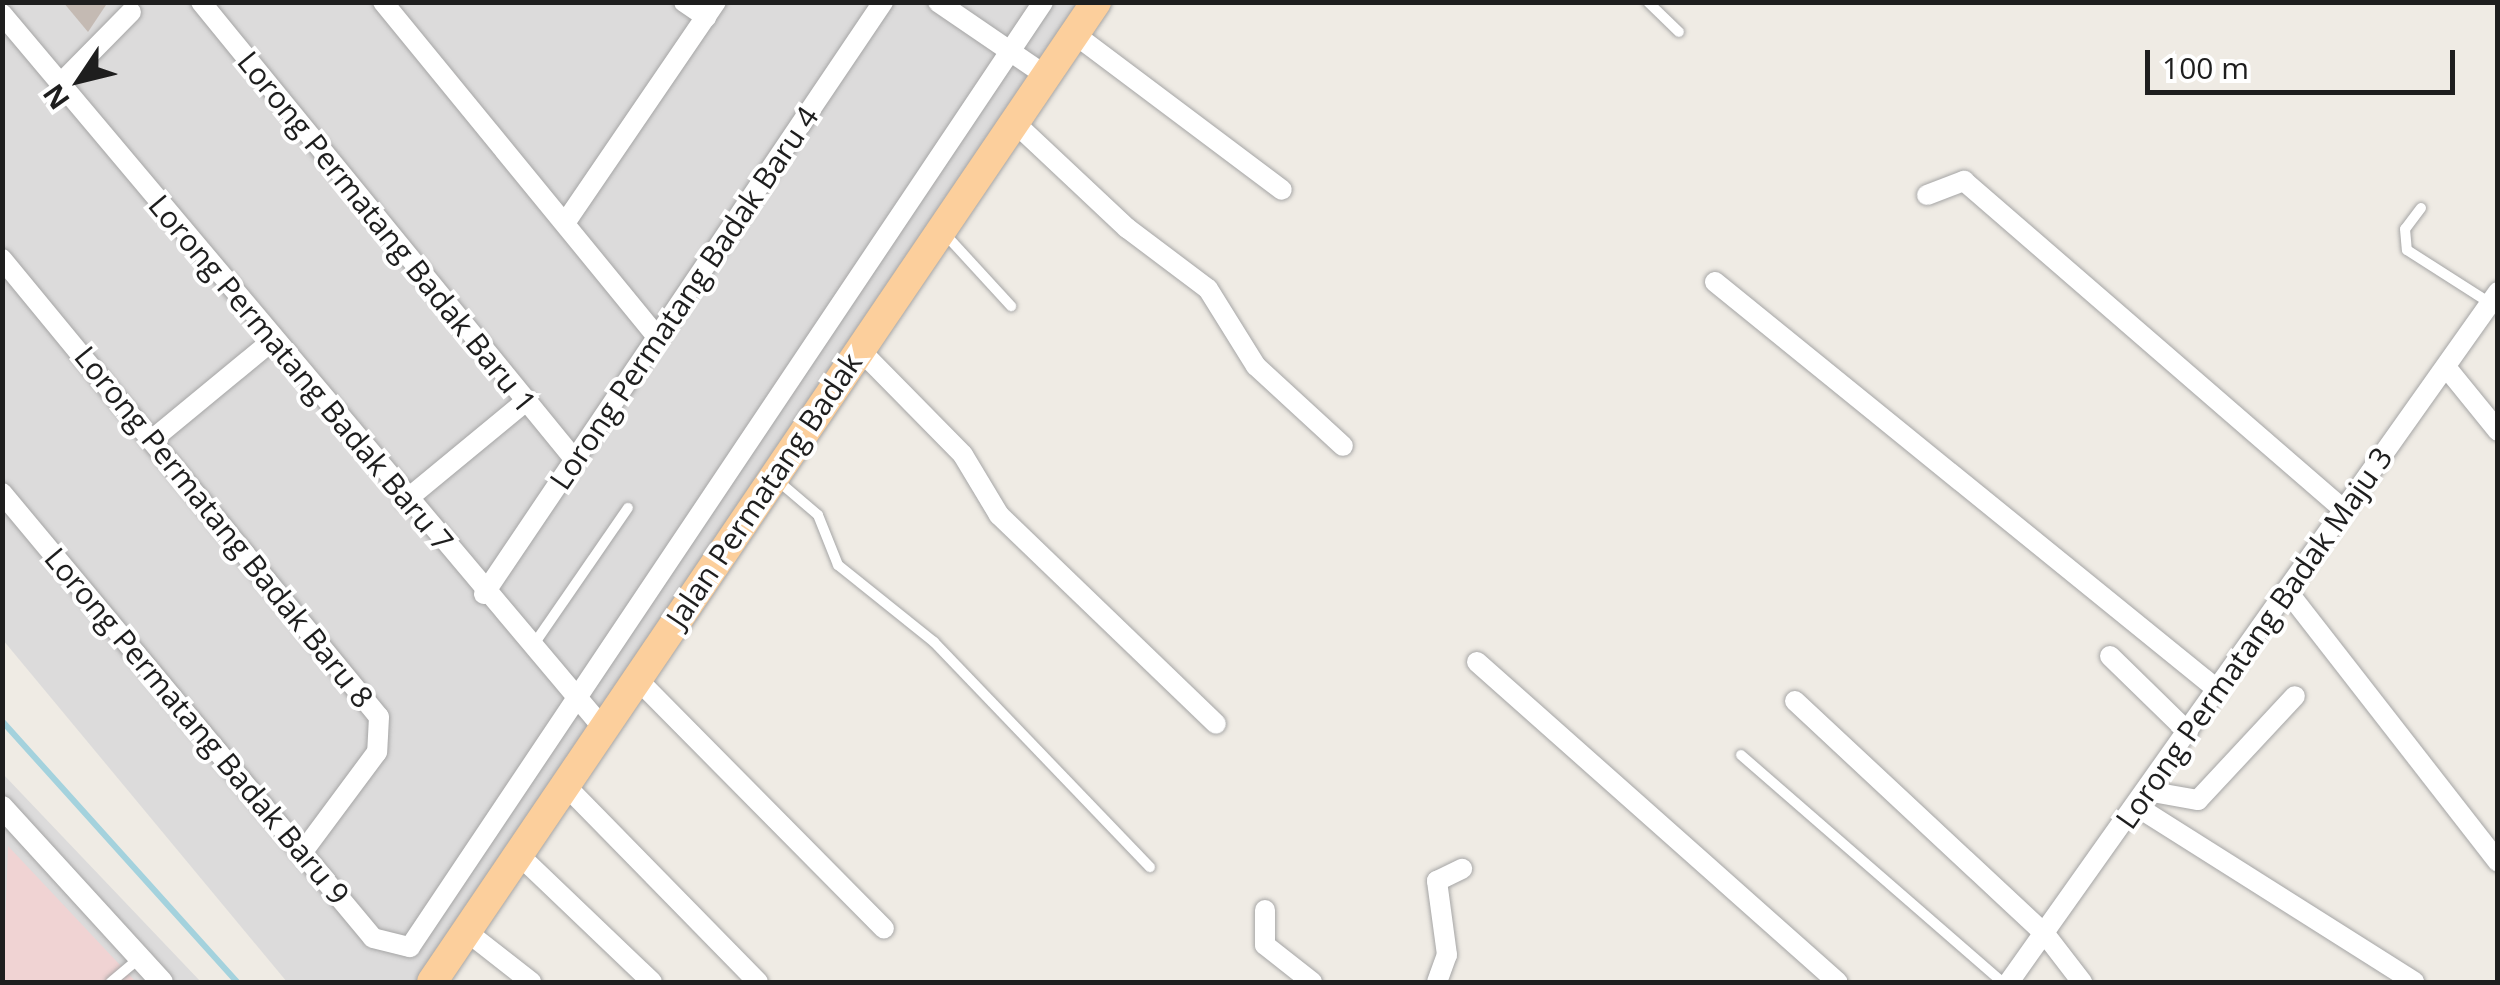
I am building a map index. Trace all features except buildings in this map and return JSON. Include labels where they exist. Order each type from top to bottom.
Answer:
[{"type":"main road","name":"Jalan Permatang Badak","points":[[433,982],[1096,2]]},
{"type":"street","name":"Lorong Permatang Badak Baru 1","points":[[201,2],[575,460]]},
{"type":"street","points":[[383,2],[658,338]]},
{"type":"street","points":[[565,223],[711,10],[684,2]]},
{"type":"street","name":"Lorong Permatang Badak Baru 4","points":[[484,594],[884,2]]},
{"type":"street","points":[[938,2],[1045,74]]},
{"type":"street","points":[[580,702],[1043,2]]},
{"type":"street","points":[[60,84],[131,12]]},
{"type":"street","name":"Lorong Permatang Badak Baru 7","points":[[2,14],[484,594],[603,728]]},
{"type":"street","points":[[1074,33],[1282,190]]},
{"type":"street","points":[[1014,122],[1110,214],[1208,289],[1271,384],[1343,446]]},
{"type":"street","points":[[1928,195],[1964,181],[2344,510]]},
{"type":"street","name":"Lorong Permatang Badak Baru 8","points":[[2,259],[153,439],[384,728],[377,752],[302,853]]},
{"type":"street","points":[[1715,282],[2218,690]]},
{"type":"street","name":"Lorong Permatang Badak Maju 3","points":[[2006,982],[2045,934],[2494,298]]},
{"type":"street","points":[[153,439],[272,340]]},
{"type":"street","points":[[859,349],[963,455],[1000,514],[1216,724]]},
{"type":"street","points":[[2446,367],[2498,430]]},
{"type":"street","points":[[406,500],[526,402]]},
{"type":"street","name":"Lorong Permatang Badak Baru 9","points":[[2,493],[372,938],[397,951],[420,938],[580,702]]},
{"type":"street","points":[[2288,592],[2498,862]]},
{"type":"street","points":[[2110,656],[2188,732]]},
{"type":"street","points":[[1477,662],[1838,982]]},
{"type":"street","points":[[636,679],[884,929]]},
{"type":"street","points":[[2141,799],[2198,800],[2295,696]]},
{"type":"street","points":[[1795,701],[2045,934],[2082,982]]},
{"type":"street","points":[[565,785],[758,982]]},
{"type":"street","points":[[2141,799],[2414,982]]},
{"type":"street","points":[[2,807],[162,982]]},
{"type":"street","points":[[518,854],[652,982]]},
{"type":"street","points":[[1437,982],[1447,947],[1437,881],[1462,868]]},
{"type":"street","points":[[1265,910],[1266,945],[1312,982]]},
{"type":"street","points":[[466,932],[531,982]]},
{"type":"lane","points":[[1648,2],[1679,32]]},
{"type":"lane","points":[[2421,208],[2406,230],[2407,250],[2494,298]]},
{"type":"lane","points":[[940,230],[1011,306]]},
{"type":"lane","points":[[772,477],[818,515],[838,565],[934,642],[1150,867]]},
{"type":"lane","points":[[532,648],[628,508]]},
{"type":"lane","points":[[1741,755],[2006,982]]},
{"type":"lane","points":[[111,982],[140,958]]},
{"type":"shaded area","points":[[2,3],[1103,3],[418,982],[287,982],[3,640]]},
{"type":"shaded area","points":[[3,774],[201,982],[3,982]]},
{"type":"shaded area","points":[[8,846],[136,982],[3,982]]},
{"type":"waterway","points":[[2,721],[237,982]]}]
